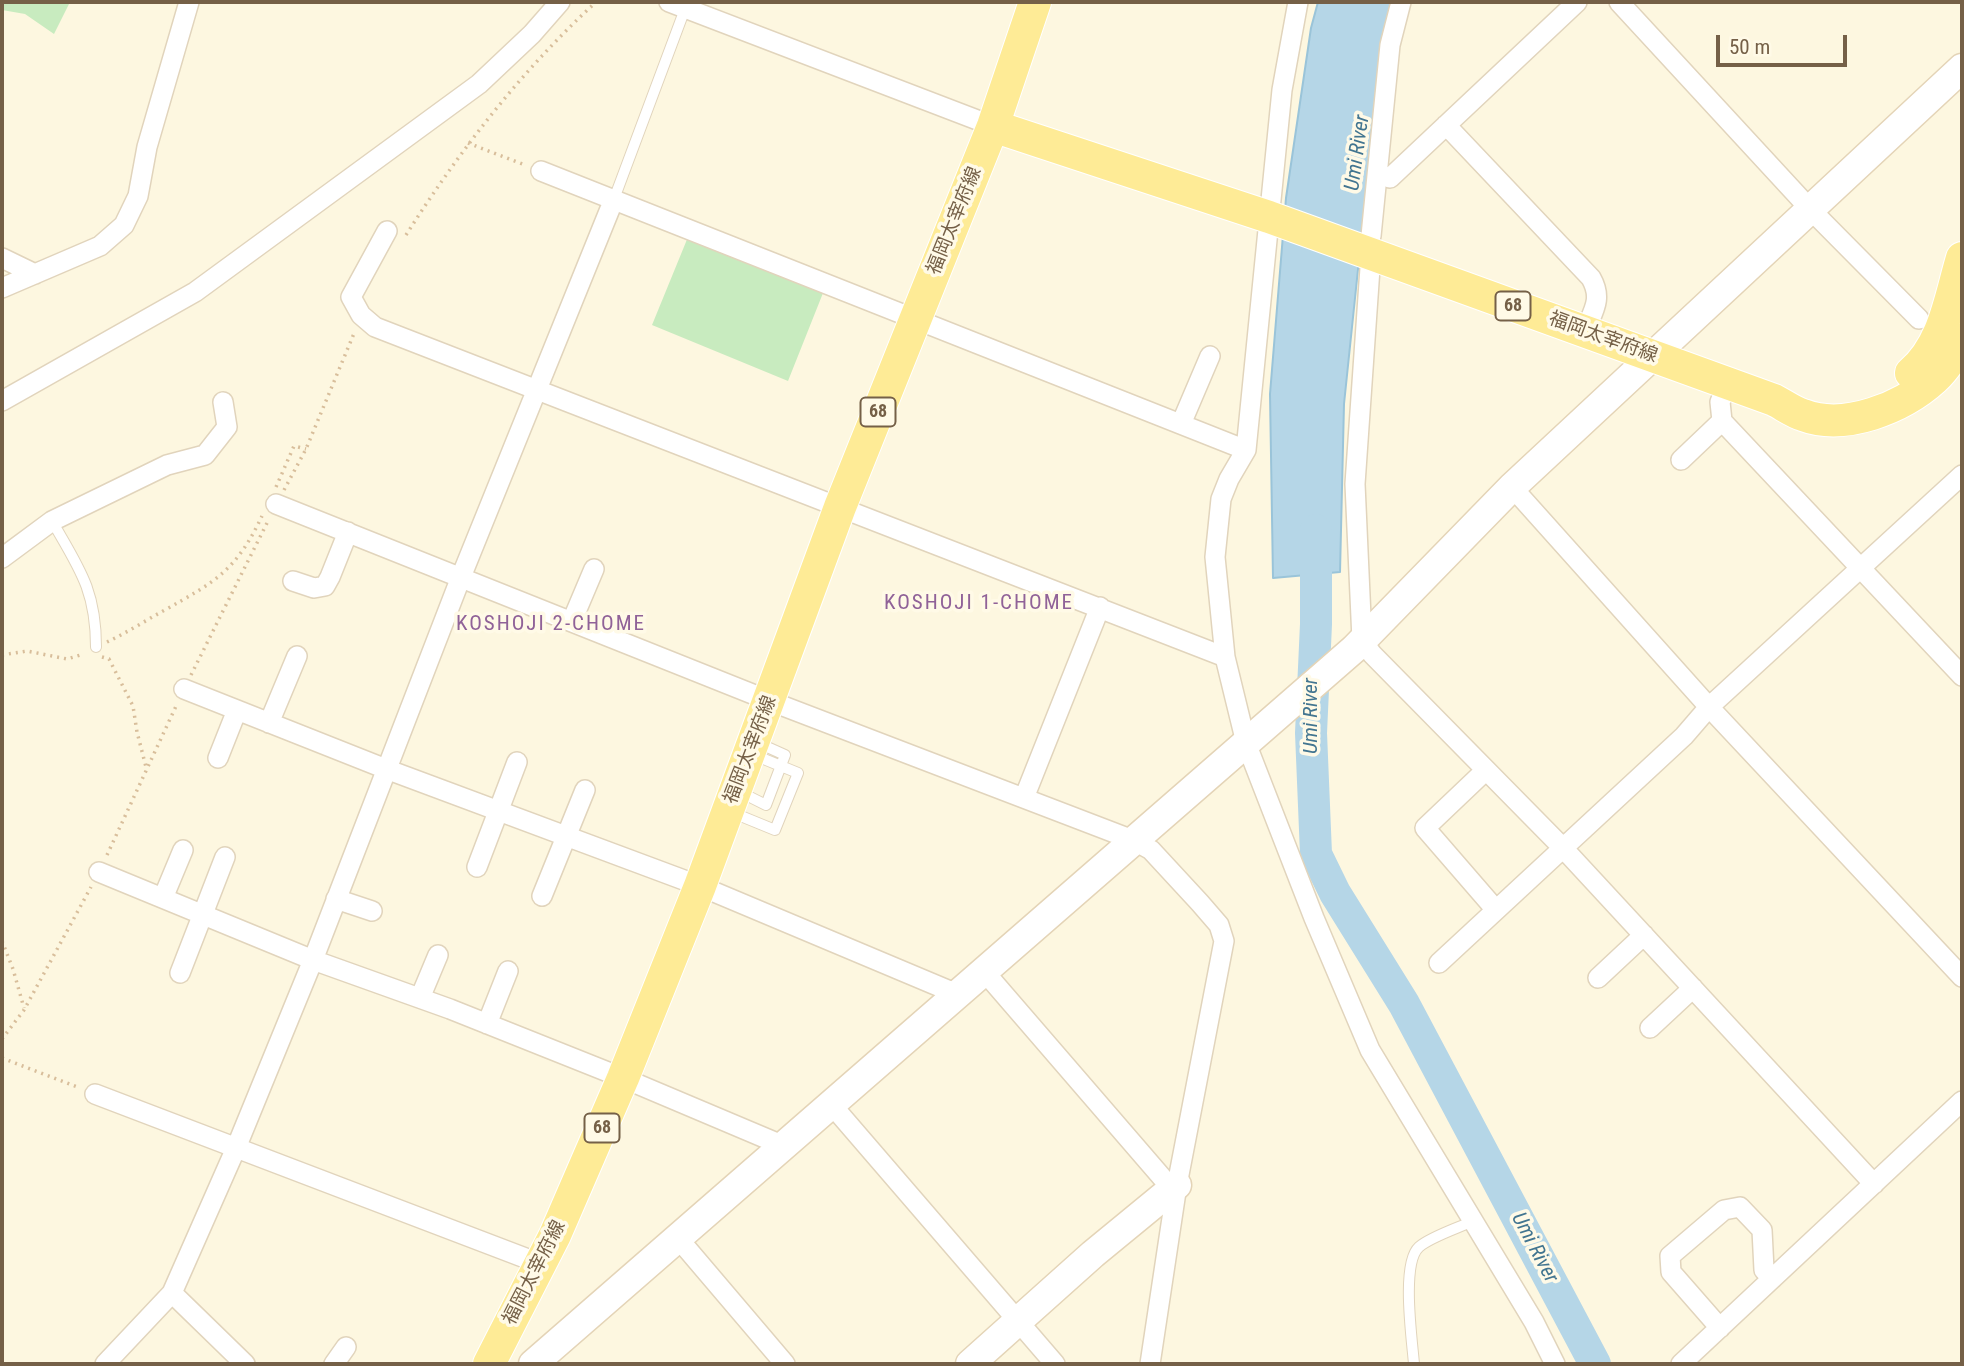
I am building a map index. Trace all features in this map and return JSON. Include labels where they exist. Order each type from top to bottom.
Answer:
[{"type":"main road","name":"福岡太宰府線","points":[[489,1364],[555,1235],[623,1078],[701,886],[840,507],[993,126],[1035,2]]},
{"type":"main road","name":"福岡太宰府線","points":[[993,126],[1371,253],[1774,400],[1805,416],[1839,420],[1870,415],[1902,402],[1934,379],[1948,363],[1962,361]]},
{"type":"main road","name":"福岡太宰府線","points":[[1774,400],[1837,405],[1898,385],[1922,364],[1933,348],[1942,328],[1962,258]]},
{"type":"street","points":[[2,288],[100,246],[124,225],[138,196],[147,147],[189,2]]},
{"type":"street","points":[[2,401],[195,292],[479,84],[532,34],[560,2]]},
{"type":"street","points":[[1298,2],[1282,90],[1246,450],[1221,499],[1215,557],[1225,657],[1255,735],[1314,918],[1370,1050],[1534,1322],[1555,1364]]},
{"type":"street","points":[[1358,645],[1355,484],[1371,253],[1390,45],[1401,2]]},
{"type":"street","points":[[1390,178],[1577,2]]},
{"type":"street","points":[[1619,2],[1810,209],[1919,319]]},
{"type":"street","points":[[677,5],[993,126]]},
{"type":"street","points":[[533,1364],[1358,645],[1512,487],[1962,68]]},
{"type":"street","points":[[1446,125],[1591,278],[1597,288],[1598,297],[1584,331]]},
{"type":"street","points":[[541,171],[1246,450]]},
{"type":"street","points":[[105,1364],[172,1293],[236,1148],[313,960],[461,577],[614,200]]},
{"type":"street","points":[[394,237],[351,297],[361,315],[374,327],[1225,657]]},
{"type":"street","points":[[2,258],[35,274]]},
{"type":"street","points":[[1181,424],[1210,356]]},
{"type":"street","points":[[1728,383],[1720,402],[1722,421],[1962,676]]},
{"type":"street","points":[[2,558],[52,521],[167,465],[205,455],[226,427],[223,402]]},
{"type":"street","points":[[1681,460],[1722,421]]},
{"type":"street","points":[[1439,963],[1684,736],[1709,707],[1962,475]]},
{"type":"street","points":[[1512,487],[1709,707],[1962,977]]},
{"type":"street","points":[[272,502],[770,701],[1133,840],[1151,850],[1219,925],[1224,941],[1175,1187],[1150,1364]]},
{"type":"street","points":[[293,581],[314,588],[324,586],[348,532]]},
{"type":"street","points":[[572,621],[594,569]]},
{"type":"street","points":[[1024,798],[1100,607]]},
{"type":"street","points":[[1358,645],[1372,654],[1563,848],[1874,1184]]},
{"type":"street","points":[[269,723],[298,656]]},
{"type":"street","points":[[184,689],[386,769],[701,886],[957,994]]},
{"type":"street","points":[[218,758],[237,710]]},
{"type":"street","points":[[477,867],[517,762]]},
{"type":"street","points":[[1486,770],[1424,828],[1496,910]]},
{"type":"street","points":[[542,896],[585,790]]},
{"type":"street","points":[[163,898],[183,850]]},
{"type":"street","points":[[180,972],[225,857]]},
{"type":"street","points":[[99,872],[313,960],[420,998],[623,1078],[784,1146]]},
{"type":"street","points":[[336,899],[372,911]]},
{"type":"street","points":[[1598,978],[1644,935]]},
{"type":"street","points":[[420,998],[438,955]]},
{"type":"street","points":[[984,970],[1175,1187]]},
{"type":"street","points":[[487,1024],[508,971]]},
{"type":"street","points":[[1650,1028],[1693,988]]},
{"type":"street","points":[[94,1094],[541,1264]]},
{"type":"street","points":[[1681,1364],[1962,1101]]},
{"type":"street","points":[[831,1104],[1055,1364]]},
{"type":"street","points":[[970,1364],[1093,1254],[1175,1187]]},
{"type":"street","points":[[1720,1328],[1671,1272],[1670,1256],[1724,1210],[1740,1206],[1762,1230],[1764,1270],[1772,1279]]},
{"type":"street","points":[[677,1237],[785,1364]]},
{"type":"street","points":[[172,1293],[246,1364]]},
{"type":"street","points":[[334,1364],[346,1347]]},
{"type":"lane","points":[[614,200],[677,5]]},
{"type":"lane","points":[[52,521],[84,575],[94,611],[96,647]]},
{"type":"lane","points":[[732,801],[775,830],[798,773],[780,766],[752,748]]},
{"type":"lane","points":[[732,801],[766,805],[780,766]]},
{"type":"lane","points":[[1414,1364],[1408,1275],[1412,1257],[1420,1246],[1473,1221]]},
{"type":"path","points":[[394,237],[514,87],[596,2]]},
{"type":"path","points":[[468,143],[541,171]]},
{"type":"path","points":[[2,656],[27,651],[67,659],[87,653],[207,587],[229,568],[245,549],[306,449],[361,315]]},
{"type":"path","points":[[2,1039],[24,1010],[99,872],[272,502],[294,446],[306,449]]},
{"type":"path","points":[[87,653],[110,659],[121,680],[133,706],[147,769]]},
{"type":"path","points":[[2,941],[24,1010]]},
{"type":"path","points":[[2,1058],[94,1094]]},
{"type":"green space","points":[[2,2],[70,2],[54,34],[25,14],[2,10]]},
{"type":"green space","points":[[688,237],[823,293],[788,381],[652,325]]},
{"type":"water","points":[[1318,2],[1392,2],[1379,67],[1344,404],[1340,572],[1273,578],[1270,394],[1286,198],[1311,28]]},
{"type":"waterway","name":"Umi River","points":[[1316,530],[1316,624],[1311,733],[1316,854],[1335,893],[1404,1004],[1595,1364]]},
{"type":"district","name":"KOSHOJI 1-CHOME","points":[[979,604]]},
{"type":"district","name":"KOSHOJI 2-CHOME","points":[[551,625]]}]
